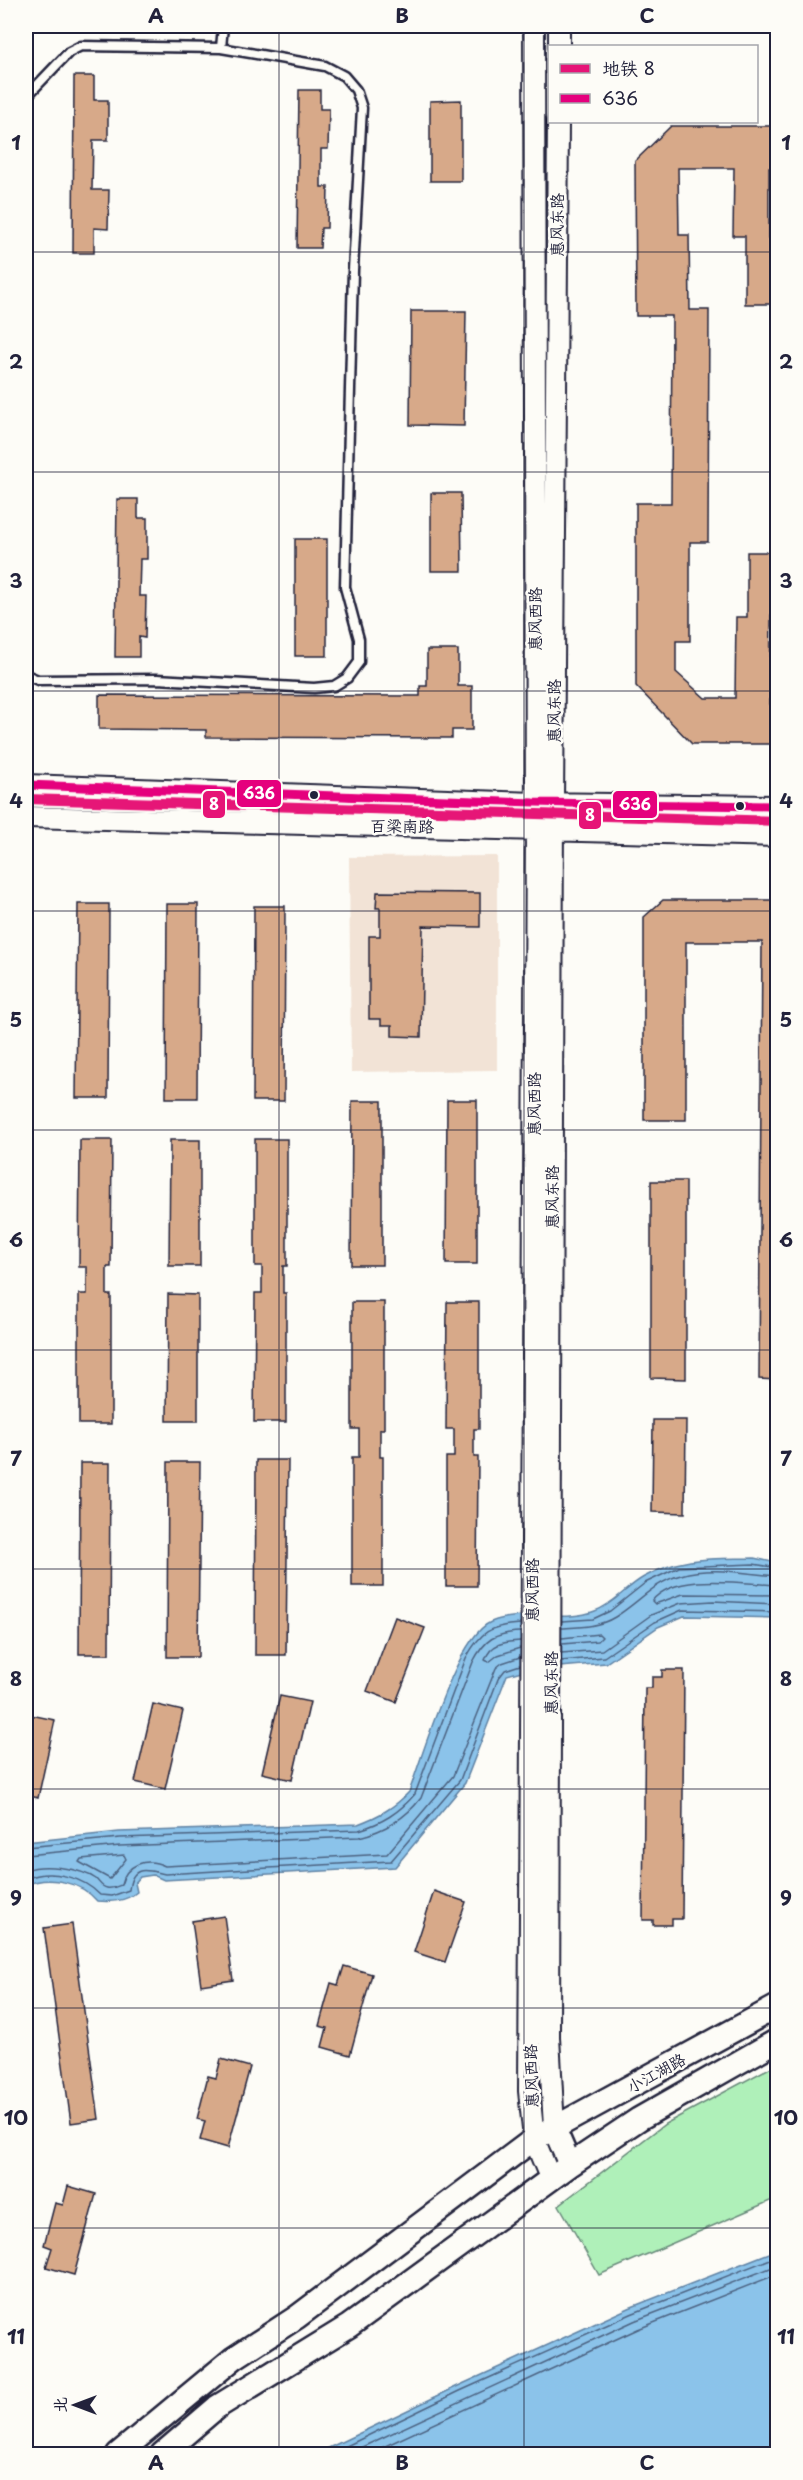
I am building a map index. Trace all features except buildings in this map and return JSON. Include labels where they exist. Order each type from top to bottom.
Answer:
[{"type":"main road","name":"小江湖路","points":[[118,2454],[234,2358],[297,2317],[544,2134],[777,2006]]},
{"type":"main road","name":"小江湖路","points":[[162,2454],[217,2407],[349,2326],[570,2165],[639,2120],[777,2040]]},
{"type":"main road","name":"惠风西路","points":[[544,2134],[570,2165]]},
{"type":"street","name":"惠风西路","points":[[534,26],[544,804]]},
{"type":"street","points":[[559,26],[559,45]]},
{"type":"street","name":"惠风东路","points":[[544,2134],[549,2037],[544,804],[558,123]]},
{"type":"street","name":"百梁南路","points":[[26,785],[544,804],[777,806]]},
{"type":"street","name":"百梁南路","points":[[26,817],[777,836]]},
{"type":"street","points":[[544,2134],[551,2180]]},
{"type":"lane","points":[[221,48],[223,26]]},
{"type":"lane","points":[[26,97],[69,52],[81,46],[221,48],[325,66],[344,76],[356,90],[362,108],[353,270],[345,587],[359,639],[359,662],[347,678],[333,686],[314,688],[157,679],[38,680],[26,675]]},
{"type":"shaded area","points":[[497,856],[497,1070],[351,1072],[349,857]]},
{"type":"green space","points":[[777,2064],[777,2198],[599,2275],[559,2205],[665,2124]]},
{"type":"water","points":[[754,1558],[777,1563],[777,1618],[684,1616],[658,1627],[606,1663],[525,1670],[507,1675],[465,1783],[395,1867],[164,1880],[153,1875],[140,1877],[135,1883],[137,1892],[123,1900],[113,1901],[97,1901],[82,1889],[64,1882],[45,1881],[26,1885],[26,1842],[119,1832],[358,1824],[373,1818],[392,1807],[409,1792],[442,1698],[454,1672],[478,1632],[491,1622],[516,1616],[583,1614],[602,1608],[644,1577],[671,1565],[697,1560]]},
{"type":"water","points":[[777,2250],[777,2454],[316,2454],[629,2308]]},
{"type":"metro line","name":"8","points":[[26,799],[778,821]]},
{"type":"transit line","name":"636","points":[[26,785],[534,803],[778,806]]}]
